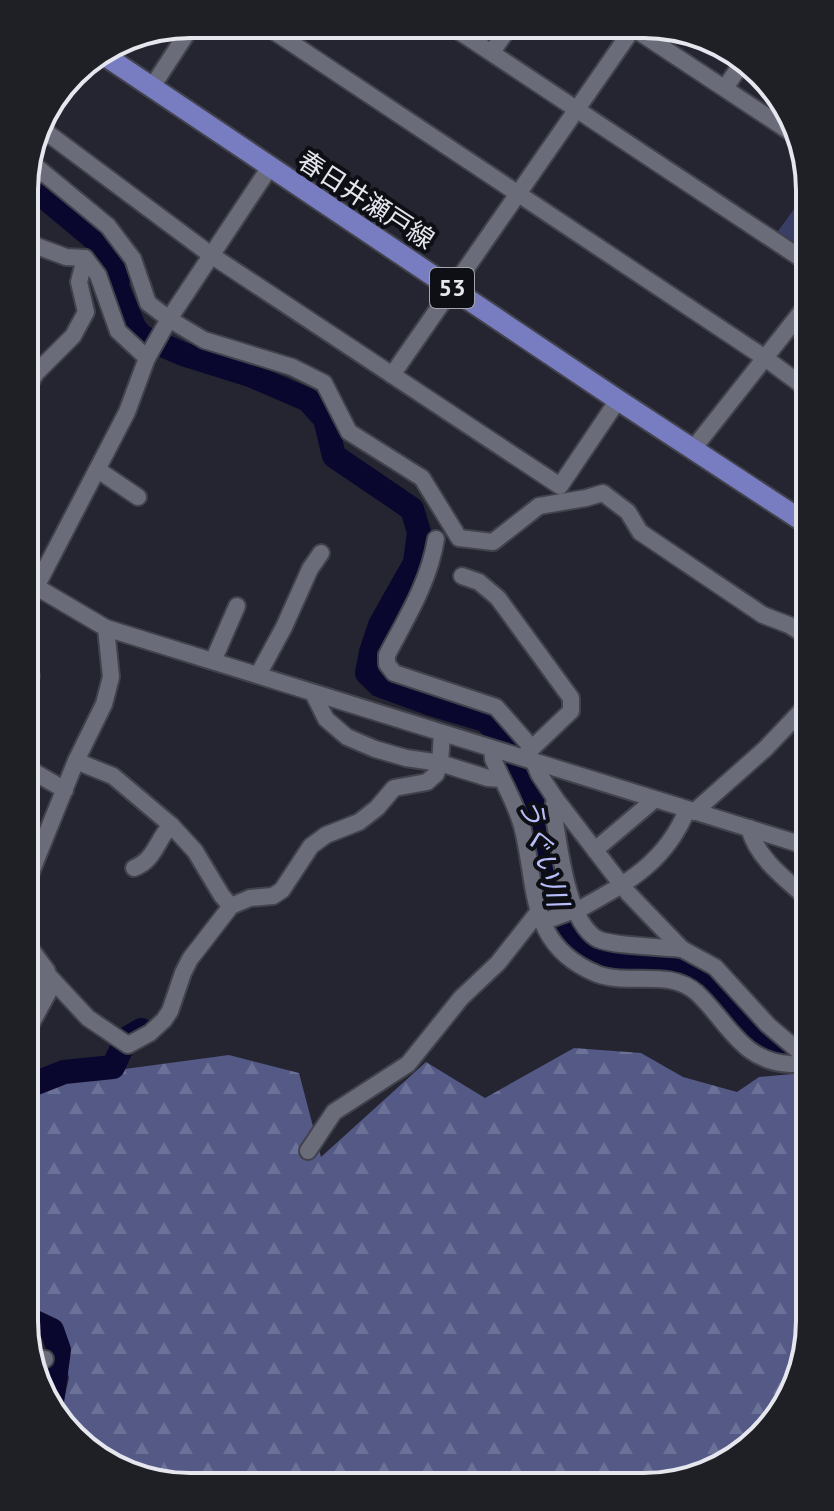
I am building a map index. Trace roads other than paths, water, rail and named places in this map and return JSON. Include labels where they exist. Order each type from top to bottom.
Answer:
[{"type":"main road","name":"春日井瀬戸線","points":[[111,60],[796,517]]},
{"type":"street","points":[[152,87],[184,38]]},
{"type":"street","points":[[284,38],[796,381]]},
{"type":"street","points":[[470,38],[796,255]]},
{"type":"street","points":[[492,52],[502,38]]},
{"type":"street","points":[[392,375],[627,38]]},
{"type":"street","points":[[649,38],[781,126]]},
{"type":"street","points":[[725,88],[737,70]]},
{"type":"street","points":[[49,134],[211,255],[560,486],[618,400]]},
{"type":"street","points":[[38,575],[98,470],[127,412],[147,358],[169,319],[270,167]]},
{"type":"street","points":[[39,169],[108,226],[133,259],[148,303],[204,340],[292,367],[324,383],[349,432],[422,478],[459,538],[493,542],[539,506],[603,493],[628,512],[640,532],[763,615],[796,629]]},
{"type":"street","points":[[38,246],[66,257],[85,258],[98,275],[118,331],[147,358]]},
{"type":"street","points":[[38,371],[73,336],[86,312],[79,282],[85,258]]},
{"type":"street","points":[[693,449],[796,319]]},
{"type":"street","points":[[98,470],[138,497]]},
{"type":"street","points":[[436,539],[426,581],[387,655],[387,664],[394,673],[496,707],[555,798],[622,886],[682,949],[715,967],[768,1025],[796,1050]]},
{"type":"street","points":[[258,675],[310,569],[321,553]]},
{"type":"street","points":[[462,576],[479,582],[498,598],[571,698],[571,711],[529,756]]},
{"type":"street","points":[[38,591],[106,628],[493,749],[529,756],[654,800],[796,843]]},
{"type":"street","points":[[213,661],[237,606]]},
{"type":"street","points":[[38,856],[76,761],[104,704],[111,677],[106,628]]},
{"type":"street","points":[[313,693],[326,719],[347,737],[406,758],[502,779]]},
{"type":"street","points":[[308,1151],[334,1112],[408,1064],[461,998],[540,917],[576,911],[622,886],[667,848],[690,811],[765,749],[796,716]]},
{"type":"street","points":[[47,974],[88,1018],[128,1045],[150,1033],[170,1011],[190,959],[231,906],[250,898],[273,896],[282,890],[311,846],[326,835],[359,822],[377,808],[394,788],[427,782],[436,774],[440,763],[441,733]]},
{"type":"street","points":[[493,749],[493,759],[522,824],[540,917],[555,944],[582,967],[601,975],[668,980],[689,987],[737,1040],[756,1056],[774,1063],[796,1062]]},
{"type":"street","points":[[76,761],[113,776],[171,825],[195,851],[231,906]]},
{"type":"street","points":[[38,774],[65,790]]},
{"type":"street","points":[[555,798],[553,810],[567,893],[586,929],[597,940],[682,949]]},
{"type":"street","points":[[595,850],[654,800]]},
{"type":"street","points":[[134,868],[149,860],[171,825]]},
{"type":"street","points":[[749,828],[757,848],[796,889]]},
{"type":"street","points":[[38,959],[47,971],[48,993],[38,1011]]},
{"type":"waterway","name":"うぐい川","points":[[38,192],[103,246],[119,270],[117,287],[135,329],[143,337],[183,354],[250,375],[308,400],[325,419],[334,456],[412,509],[419,532],[415,563],[380,625],[367,673],[379,685],[485,720],[496,731],[527,783],[535,803],[556,909],[566,925],[590,950],[618,960],[666,962],[699,975],[772,1050],[796,1046]]},
{"type":"waterway","points":[[38,1082],[64,1072],[113,1067],[126,1039],[141,1030]]},
{"type":"waterway","points":[[38,1323],[52,1330],[59,1350],[54,1388]]}]
